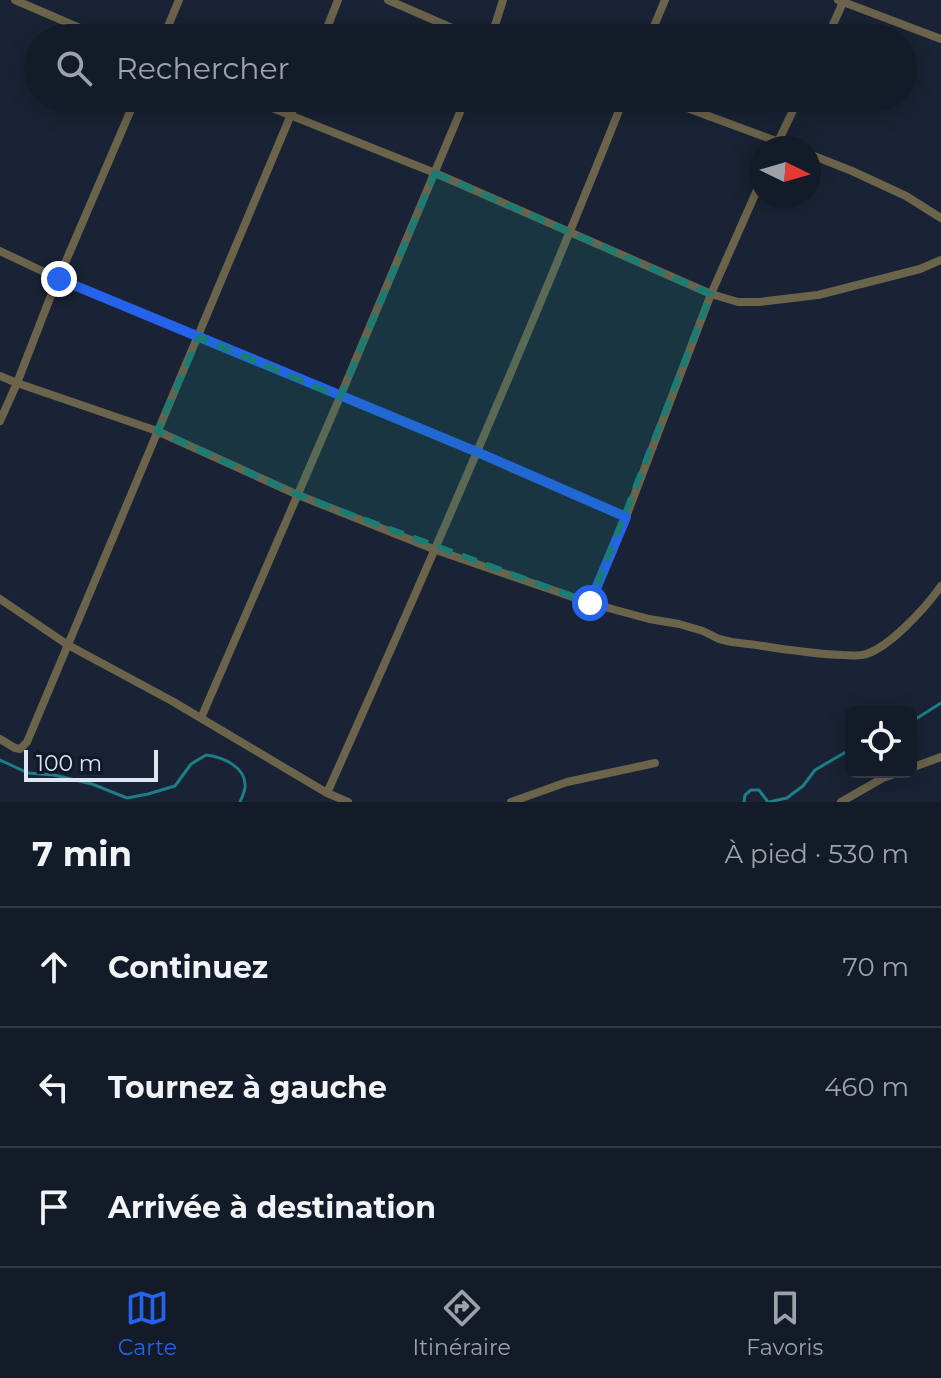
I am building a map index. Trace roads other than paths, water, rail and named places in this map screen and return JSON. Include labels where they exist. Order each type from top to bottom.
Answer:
[{"type":"street","points":[[15,0],[71,24]]},
{"type":"street","points":[[169,24],[179,0]]},
{"type":"street","points":[[329,24],[338,0]]},
{"type":"street","points":[[388,0],[443,24]]},
{"type":"street","points":[[495,24],[503,0]]},
{"type":"street","points":[[655,24],[665,0]]},
{"type":"street","points":[[833,24],[842,1],[902,24]]},
{"type":"street","points":[[917,30],[941,39]]},
{"type":"street","points":[[0,421],[130,112]]},
{"type":"street","points":[[281,112],[435,173],[711,294],[738,302],[818,295],[920,269],[941,260]]},
{"type":"street","points":[[0,739],[15,748],[24,747],[293,112]]},
{"type":"street","points":[[201,718],[460,112]]},
{"type":"street","points":[[327,793],[436,550],[618,112]]},
{"type":"street","points":[[695,112],[755,136]]},
{"type":"street","points":[[781,136],[792,112]]},
{"type":"street","points":[[821,159],[906,196],[940,217]]},
{"type":"street","points":[[590,603],[711,294],[749,208]]},
{"type":"street","points":[[0,251],[59,279],[626,517]]},
{"type":"street","points":[[0,376],[157,431],[298,495],[436,550],[590,603],[679,624],[732,642],[820,655],[864,655],[877,649],[907,625],[941,586]]},
{"type":"street","points":[[0,599],[68,645],[201,718],[327,793],[348,802]]},
{"type":"street","points":[[917,766],[941,757]]},
{"type":"street","points":[[511,802],[567,782],[655,763]]},
{"type":"street","points":[[841,802],[883,778]]},
{"type":"waterway","points":[[917,718],[941,703]]},
{"type":"waterway","points":[[769,802],[787,798],[803,786],[815,770],[845,752]]},
{"type":"waterway","points":[[0,760],[28,773],[54,775],[92,784],[127,798],[175,786],[191,764],[206,755],[213,756],[233,764],[242,774],[245,788],[240,802]]},
{"type":"waterway","points":[[744,802],[745,795],[751,790],[759,790],[768,802]]}]
